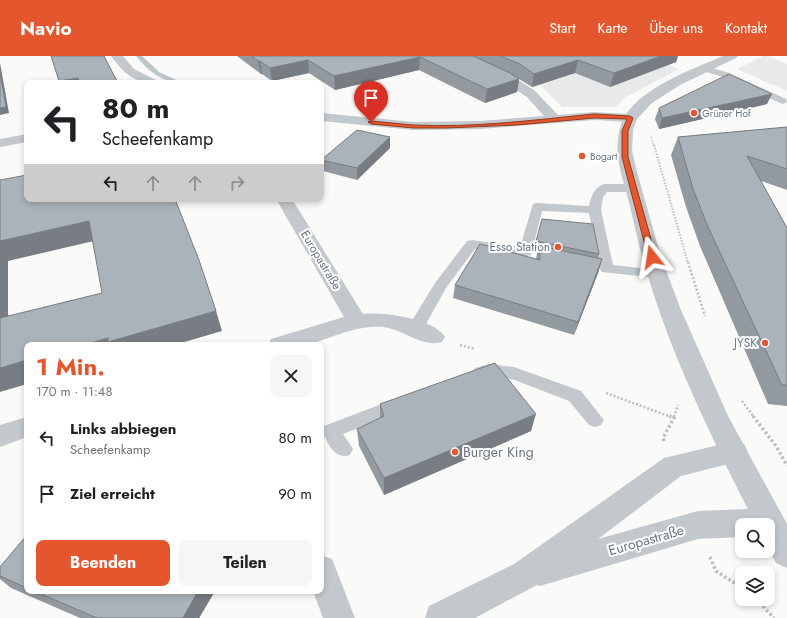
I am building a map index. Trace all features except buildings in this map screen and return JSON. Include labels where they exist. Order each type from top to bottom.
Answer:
[{"type":"street","points":[[117,56],[130,71],[146,80]]},
{"type":"street","points":[[456,56],[513,82],[531,94],[555,120]]},
{"type":"street","points":[[732,56],[661,91],[639,107],[628,125],[625,157],[658,274],[686,348],[768,518]]},
{"type":"street","points":[[324,117],[414,126],[480,125],[555,120],[628,125]]},
{"type":"street","points":[[0,143],[24,139]]},
{"type":"street","name":"Europastraße","points":[[286,202],[357,321]]},
{"type":"street","points":[[289,342],[357,321],[384,320],[434,337]]},
{"type":"street","points":[[0,436],[24,428]]},
{"type":"street","name":"Europastraße","points":[[440,618],[525,575],[674,466],[735,452]]},
{"type":"street","name":"Europastraße","points":[[525,575],[698,526],[735,524]]},
{"type":"street","points":[[775,531],[787,553]]},
{"type":"street","points":[[324,578],[340,618]]},
{"type":"lane","points":[[706,69],[726,75],[783,101]]},
{"type":"lane","points":[[606,269],[595,210],[597,196],[604,188],[634,188]]},
{"type":"lane","points":[[526,252],[537,207],[595,210]]},
{"type":"lane","points":[[414,329],[440,286],[472,244],[540,255]]},
{"type":"lane","points":[[592,266],[606,269],[658,274]]},
{"type":"lane","points":[[467,378],[489,370],[514,373],[575,396],[595,420]]},
{"type":"lane","points":[[343,449],[331,430],[417,397]]},
{"type":"path","points":[[651,134],[705,317]]},
{"type":"path","points":[[738,396],[776,446],[787,466]]},
{"type":"path","points":[[763,606],[774,618]]},
{"type":"shaded area","points":[[471,56],[639,56],[679,69],[626,97],[615,107],[562,107],[540,85]]},
{"type":"shaded area","points":[[763,56],[767,56],[787,64],[787,91],[737,69]]},
{"type":"waterway","points":[[139,56],[157,73],[170,80]]},
{"type":"place","name":"Grüner Hof","points":[[694,113]]},
{"type":"place","name":"Bogart","points":[[582,156]]},
{"type":"place","name":"Esso Station","points":[[558,247]]},
{"type":"place","name":"JYSK","points":[[765,343]]},
{"type":"place","name":"Burger King","points":[[455,452]]},
{"type":"route","points":[[371,122],[414,126],[447,126],[517,123],[594,116],[630,118],[625,131],[625,157],[652,257]]}]
